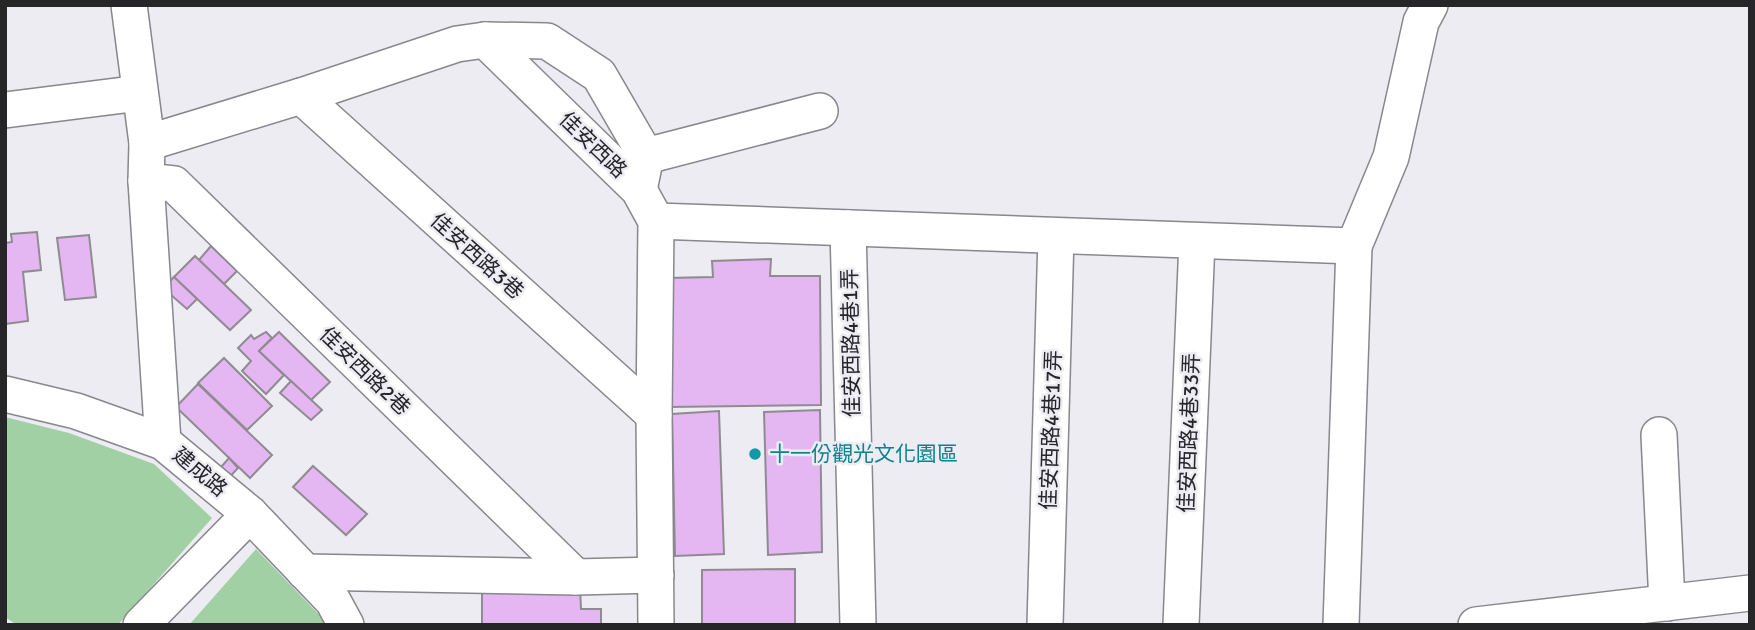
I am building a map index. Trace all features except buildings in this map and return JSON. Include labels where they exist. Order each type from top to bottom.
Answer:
[{"type":"street","points":[[129,5],[147,143],[146,181],[163,442]]},
{"type":"street","points":[[1341,625],[1354,246],[1391,157],[1421,22],[1430,5]]},
{"type":"street","points":[[147,143],[457,44],[485,40],[547,41],[599,75],[646,156],[639,190]]},
{"type":"street","name":"佳安西路","points":[[485,40],[639,190],[656,221],[656,625]]},
{"type":"street","points":[[5,110],[140,93]]},
{"type":"street","name":"佳安西路3巷","points":[[301,96],[654,415]]},
{"type":"street","points":[[646,156],[820,111]]},
{"type":"street","name":"佳安西路2巷","points":[[146,181],[174,184],[576,577]]},
{"type":"street","points":[[656,221],[1354,246]]},
{"type":"street","name":"佳安西路4巷1弄","points":[[848,228],[858,625]]},
{"type":"street","name":"佳安西路4巷17弄","points":[[1045,625],[1056,236]]},
{"type":"street","name":"佳安西路4巷33弄","points":[[1181,625],[1197,241]]},
{"type":"street","name":"建成路","points":[[5,394],[76,411],[163,442],[250,514],[333,601],[346,625]]},
{"type":"street","points":[[1659,435],[1667,603]]},
{"type":"street","points":[[141,625],[250,514]]},
{"type":"street","points":[[305,572],[576,577],[656,575]]},
{"type":"street","points":[[1476,625],[1560,620],[1667,603],[1729,605]]},
{"type":"green space","points":[[5,417],[69,433],[154,464],[212,518],[118,625],[17,625],[5,617]]},
{"type":"green space","points":[[256,549],[329,625],[189,625]]},
{"type":"place","name":"十一份觀光文化園區","points":[[755,454]]}]
